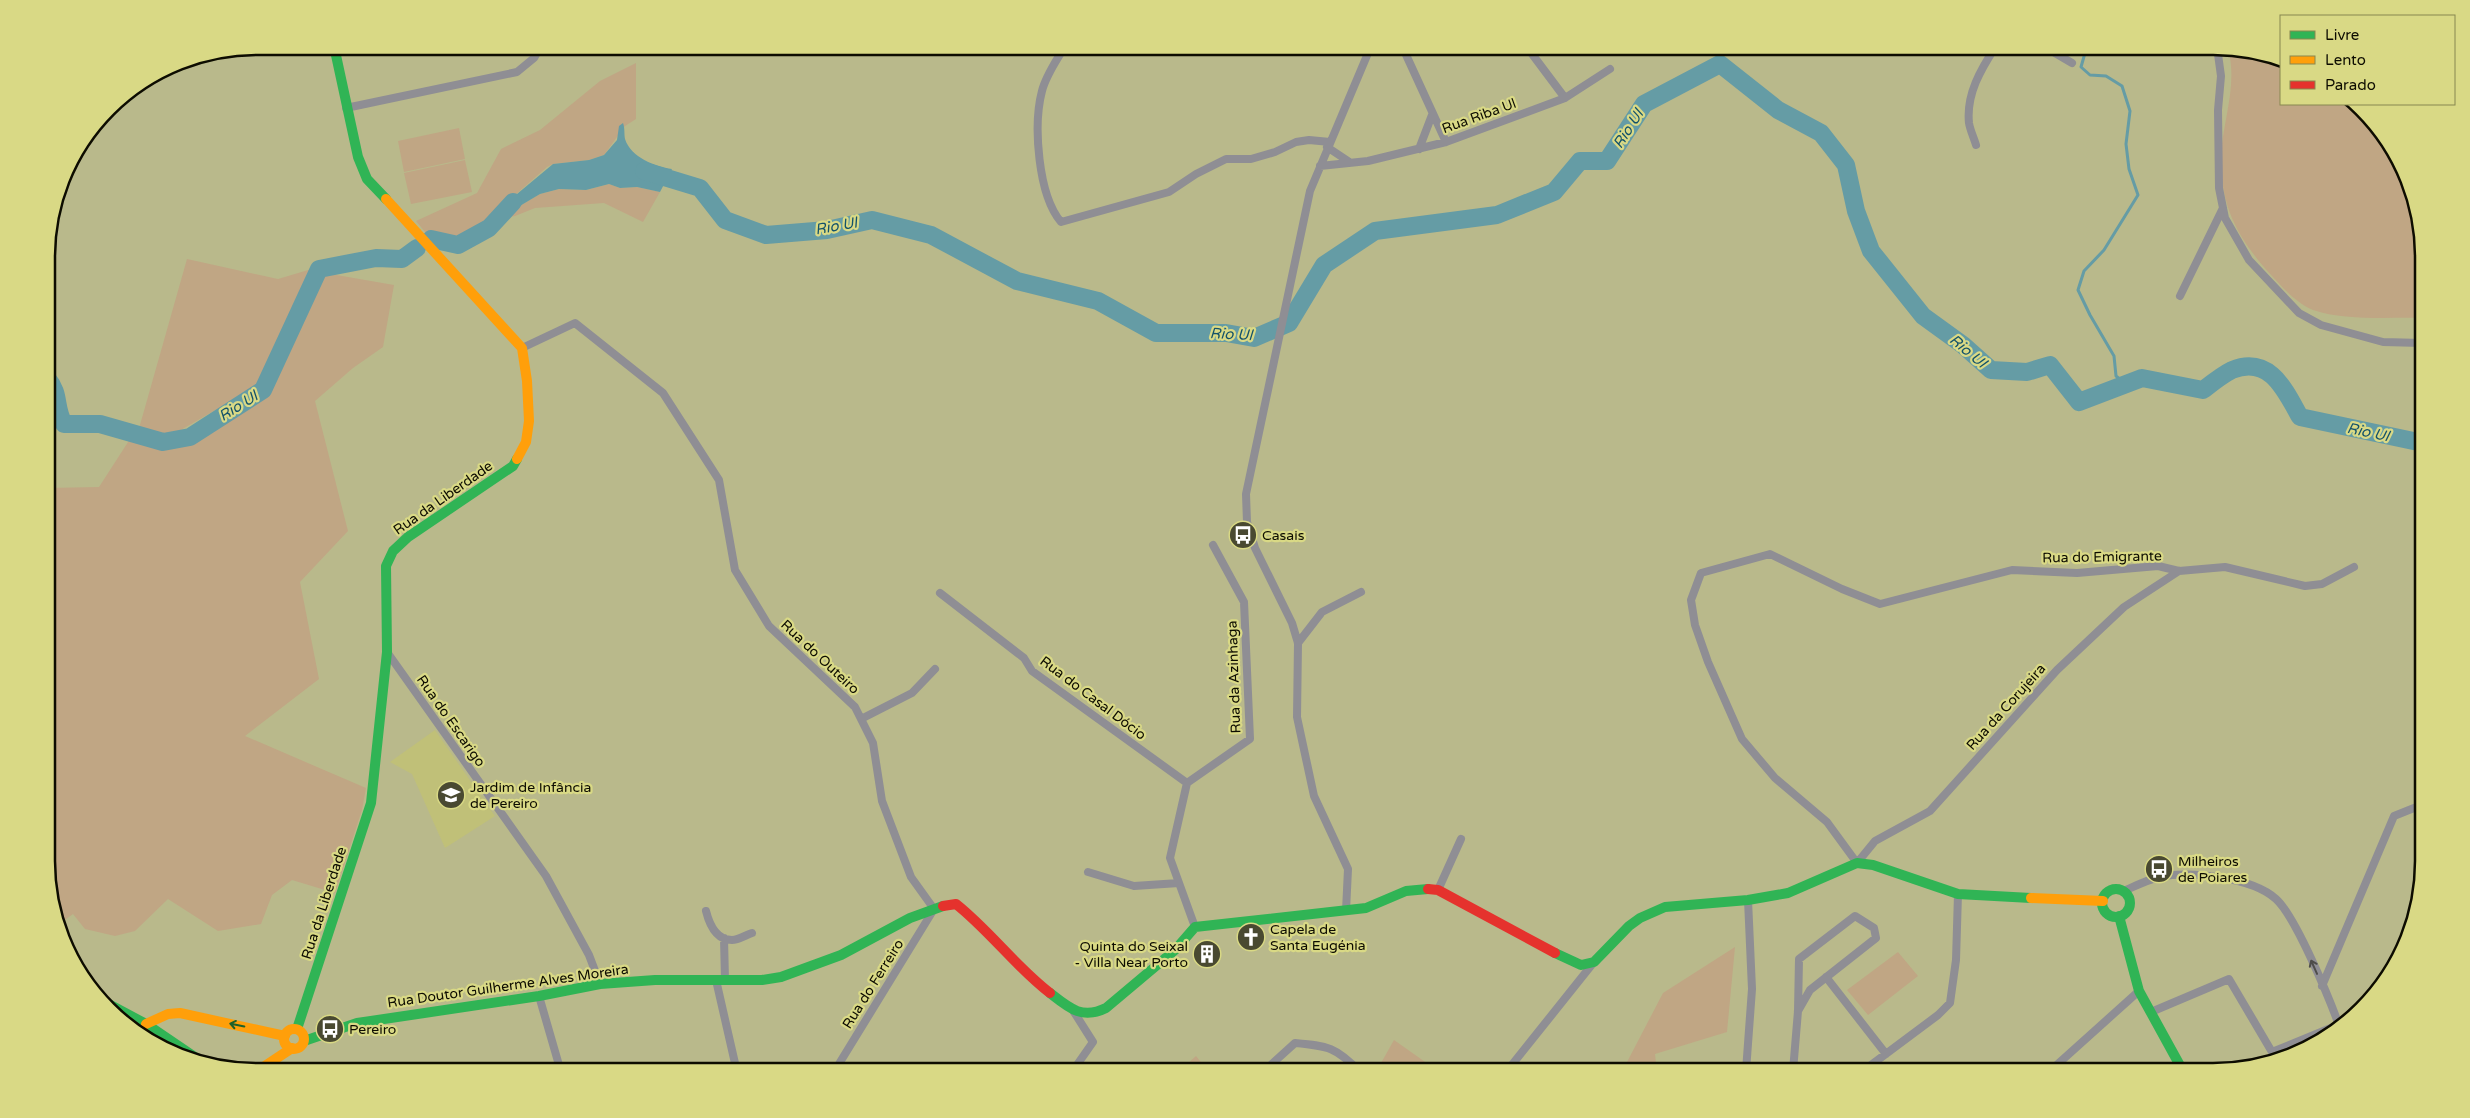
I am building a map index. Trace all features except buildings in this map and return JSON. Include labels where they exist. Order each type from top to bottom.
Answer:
[{"type":"street","points":[[336,55],[358,157],[367,179],[522,348]]},
{"type":"street","points":[[346,108],[517,72],[536,55]]},
{"type":"street","points":[[1060,55],[1042,90],[1037,125],[1042,175],[1052,212],[1062,222],[1169,192],[1196,174],[1226,159],[1251,158],[1275,152],[1296,142],[1309,140],[1328,144],[1348,161]]},
{"type":"street","points":[[1346,911],[1348,869],[1314,796],[1297,718],[1298,643],[1292,623],[1255,548],[1247,522],[1246,494],[1284,306],[1310,191],[1328,144],[1368,55]]},
{"type":"street","points":[[1406,55],[1446,142]]},
{"type":"street","points":[[1533,55],[1565,98]]},
{"type":"street","points":[[1976,145],[1969,123],[1973,88],[1990,55]]},
{"type":"street","points":[[2058,55],[2072,63]]},
{"type":"street","points":[[2218,55],[2221,76],[2218,110],[2219,188],[2225,218],[2249,260],[2299,313],[2321,325],[2383,342],[2415,343]]},
{"type":"street","name":"Rua Riba Ul","points":[[1320,166],[1348,161],[1368,161],[1446,142],[1565,98],[1610,68]]},
{"type":"street","points":[[1419,149],[1432,114]]},
{"type":"street","points":[[2180,296],[2223,208]]},
{"type":"street","name":"Rua do Outeiro","points":[[522,348],[575,323],[663,393],[719,480],[735,570],[768,626],[855,707],[861,718],[873,743],[882,801],[910,877],[934,909]]},
{"type":"street","name":"Rua da Liberdade","points":[[296,1029],[371,803],[387,652],[386,566],[393,551],[408,536],[502,474],[512,466],[521,454],[526,440],[528,425],[525,361],[522,348]]},
{"type":"street","name":"Rua da Azinhaga","points":[[1187,783],[1250,739],[1244,602],[1213,546]]},
{"type":"street","name":"Rua do Emigrante","points":[[1857,863],[1827,822],[1775,778],[1742,739],[1708,662],[1695,626],[1691,600],[1700,573],[1770,554],[1842,589],[1880,604],[2012,570],[2077,573],[2158,566],[2179,571],[2225,568],[2305,586],[2322,584],[2354,567]]},
{"type":"street","name":"Rua da Corujeira","points":[[1857,863],[1875,841],[1930,811],[2057,670],[2124,607],[2179,571]]},
{"type":"street","points":[[1298,643],[1322,612],[1362,592]]},
{"type":"street","name":"Rua do Casal Dócio","points":[[940,593],[1024,658],[1032,671],[1187,783]]},
{"type":"street","name":"Rua do Escarigo","points":[[387,652],[546,876],[589,955],[600,984]]},
{"type":"street","points":[[861,718],[912,693],[935,669]]},
{"type":"street","points":[[1187,783],[1170,858],[1195,926]]},
{"type":"street","points":[[2322,986],[2394,816],[2415,808]]},
{"type":"street","points":[[1438,890],[1461,839]]},
{"type":"street","points":[[1514,1063],[1594,962],[1629,926],[1652,912],[1678,904],[1748,900],[1788,893],[1857,863],[1873,865],[1958,894],[2103,901]]},
{"type":"street","points":[[1088,872],[1134,886],[1179,883]]},
{"type":"street","points":[[2103,901],[2111,890],[2124,891],[2159,877],[2180,875],[2228,878],[2259,889],[2276,898],[2293,921],[2337,1020]]},
{"type":"street","points":[[1074,1012],[1089,1014],[1106,1008],[1175,950],[1195,926],[1366,908],[1414,890],[1438,890],[1567,960],[1581,964],[1594,962]]},
{"type":"street","points":[[2118,916],[2129,908],[2130,899],[2124,891]]},
{"type":"street","points":[[1874,1063],[1938,1015],[1950,1003],[1956,960],[1958,894]]},
{"type":"street","points":[[1747,1063],[1752,989],[1748,900]]},
{"type":"street","points":[[2103,901],[2107,913],[2118,916]]},
{"type":"street","name":"Rua Doutor Guilherme Alves Moreira","points":[[304,1041],[357,1023],[539,996],[600,984],[655,980],[762,980],[800,971],[841,955],[910,918],[948,904],[956,904],[962,908],[984,928],[1034,981],[1074,1012]]},
{"type":"street","name":"Rua do Ferreiro","points":[[840,1063],[934,909]]},
{"type":"street","points":[[706,911],[710,926],[724,938],[732,940],[752,933]]},
{"type":"street","points":[[1794,1063],[1798,1011],[1799,959],[1855,916],[1874,928],[1876,938],[1810,990],[1798,1011]]},
{"type":"street","points":[[2118,916],[2139,991],[2179,1063]]},
{"type":"street","points":[[724,938],[721,980],[735,1063]]},
{"type":"street","points":[[1826,977],[1886,1054]]},
{"type":"street","points":[[2151,1012],[2229,979],[2272,1052],[2315,1035]]},
{"type":"street","points":[[2059,1063],[2139,991]]},
{"type":"street","points":[[539,996],[558,1063]]},
{"type":"street","points":[[122,1011],[146,1024],[183,1049]]},
{"type":"street","points":[[1074,1012],[1094,1042],[1079,1063]]},
{"type":"street","points":[[146,1024],[168,1014],[180,1013],[285,1036]]},
{"type":"street","points":[[270,1063],[292,1048],[298,1048],[304,1041],[303,1035],[296,1029],[290,1030],[285,1036],[285,1042],[292,1048]]},
{"type":"street","points":[[1273,1063],[1295,1043],[1322,1045],[1342,1053],[1351,1063]]},
{"type":"shaded area","points":[[2229,55],[2253,59],[2280,67],[2280,105],[2346,105],[2365,124],[2381,145],[2400,179],[2411,217],[2415,243],[2415,318],[2338,316],[2313,310],[2301,304],[2286,291],[2250,249],[2233,221],[2224,191],[2222,174],[2222,142],[2231,89]]},
{"type":"shaded area","points":[[636,63],[636,119],[625,126],[604,155],[589,160],[553,164],[547,167],[505,204],[499,218],[540,194],[559,189],[586,190],[609,184],[620,188],[637,187],[660,192],[643,222],[604,203],[535,208],[515,216],[498,219],[489,228],[458,245],[431,239],[416,221],[477,193],[501,149],[540,130],[600,81]]},
{"type":"shaded area","points":[[459,128],[465,159],[404,172],[398,141]]},
{"type":"shaded area","points":[[465,160],[472,192],[411,204],[404,173]]},
{"type":"shaded area","points":[[187,259],[278,279],[315,268],[257,386],[167,438],[138,432]]},
{"type":"shaded area","points":[[325,273],[394,285],[383,347],[353,368],[315,401],[348,531],[300,582],[319,679],[245,736],[366,788],[362,810],[335,893],[292,880],[272,895],[261,924],[218,931],[168,899],[135,931],[115,936],[85,929],[73,914],[64,920],[55,875],[55,488],[99,487],[130,439],[163,447],[190,442],[266,396]]},
{"type":"shaded area","name":"Jardim de Infância de Pereiro","points":[[435,730],[495,816],[445,848],[412,774],[390,762]]},
{"type":"shaded area","points":[[1735,947],[1727,1032],[1655,1054],[1656,1063],[1627,1063],[1663,993]]},
{"type":"shaded area","points":[[1898,952],[1918,976],[1868,1015],[1847,990]]},
{"type":"shaded area","points":[[1394,1040],[1427,1063],[1381,1063]]},
{"type":"shaded area","points":[[1196,1056],[1202,1063],[1188,1063]]},
{"type":"water","points":[[623,123],[625,139],[632,151],[644,160],[672,169],[660,192],[637,187],[620,188],[609,184],[586,190],[559,189],[540,194],[498,219],[505,204],[553,164],[589,160],[604,155],[617,140],[619,126]]},
{"type":"waterway","points":[[2084,55],[2081,67],[2090,75],[2106,76],[2122,86],[2130,111],[2126,144],[2129,169],[2138,195],[2104,250],[2084,271],[2078,290],[2114,356],[2116,376],[2126,384]]},
{"type":"waterway","name":"Rio Ul","points":[[644,171],[700,188],[725,220],[766,235],[827,230],[872,220],[931,235],[1017,281],[1098,301],[1156,333],[1226,333],[1254,338],[1289,323],[1324,265],[1375,231],[1497,215],[1554,192],[1580,161],[1607,161],[1644,104],[1720,64],[1778,110],[1821,133],[1846,165],[1856,211],[1871,251],[1923,316],[1963,345],[1991,370],[2027,372],[2050,365],[2079,402],[2142,378],[2203,390],[2232,370],[2257,367],[2266,371],[2282,386],[2300,417],[2415,441]]},
{"type":"waterway","points":[[431,239],[458,245],[489,228],[513,202]]},
{"type":"waterway","name":"Rio Ul","points":[[55,392],[59,412],[64,424],[100,424],[163,442],[190,437],[263,390],[319,269],[376,258],[402,259],[417,248]]},
{"type":"traffic: fast","points":[[336,55],[358,157],[367,179],[386,199]]},
{"type":"traffic: fast","points":[[297,1029],[371,803],[387,652],[386,566],[393,551],[408,537],[513,466],[517,459]]},
{"type":"traffic: fast","points":[[1555,953],[1581,965],[1594,962],[1629,926],[1640,918],[1665,907],[1748,900],[1788,893],[1857,863],[1873,865],[1958,894],[2031,898]]},
{"type":"traffic: fast","points":[[1050,993],[1070,1008],[1090,1013],[1106,1008],[1175,950],[1195,927],[1366,908],[1406,891],[1428,889]]},
{"type":"traffic: fast","points":[[2116,889],[2126,893],[2130,903],[2126,913],[2116,917],[2106,913],[2102,903],[2106,893],[2116,889]]},
{"type":"traffic: fast","points":[[304,1041],[357,1023],[539,996],[600,984],[655,980],[762,980],[781,977],[841,955],[910,918],[943,906]]},
{"type":"traffic: fast","points":[[2119,916],[2139,991],[2179,1063]]},
{"type":"traffic: fast","points":[[122,1011],[146,1024],[183,1049]]},
{"type":"traffic: slow","points":[[386,199],[522,348],[527,381],[529,421],[526,442],[517,459]]},
{"type":"traffic: slow","points":[[2031,898],[2103,901]]},
{"type":"traffic: slow","points":[[146,1024],[168,1014],[180,1013],[285,1036]]},
{"type":"traffic: slow","points":[[294,1029],[301,1032],[304,1039],[301,1046],[294,1049],[287,1046],[284,1039],[287,1032],[294,1029]]},
{"type":"traffic: slow","points":[[270,1063],[292,1048]]},
{"type":"traffic: jam","points":[[1428,889],[1438,890],[1555,953]]},
{"type":"traffic: jam","points":[[943,906],[956,904],[1050,993]]},
{"type":"place","name":"Casais","points":[[1243,535]]},
{"type":"place","name":"Jardim de Infância de Pereiro","points":[[451,795]]},
{"type":"place","name":"Milheiros de Poiares","points":[[2159,869]]},
{"type":"place","name":"Capela de Santa Eugénia","points":[[1251,937]]},
{"type":"place","name":"Quinta do Seixal - Villa Near Porto","points":[[1207,954]]},
{"type":"place","name":"Pereiro","points":[[330,1029]]}]
